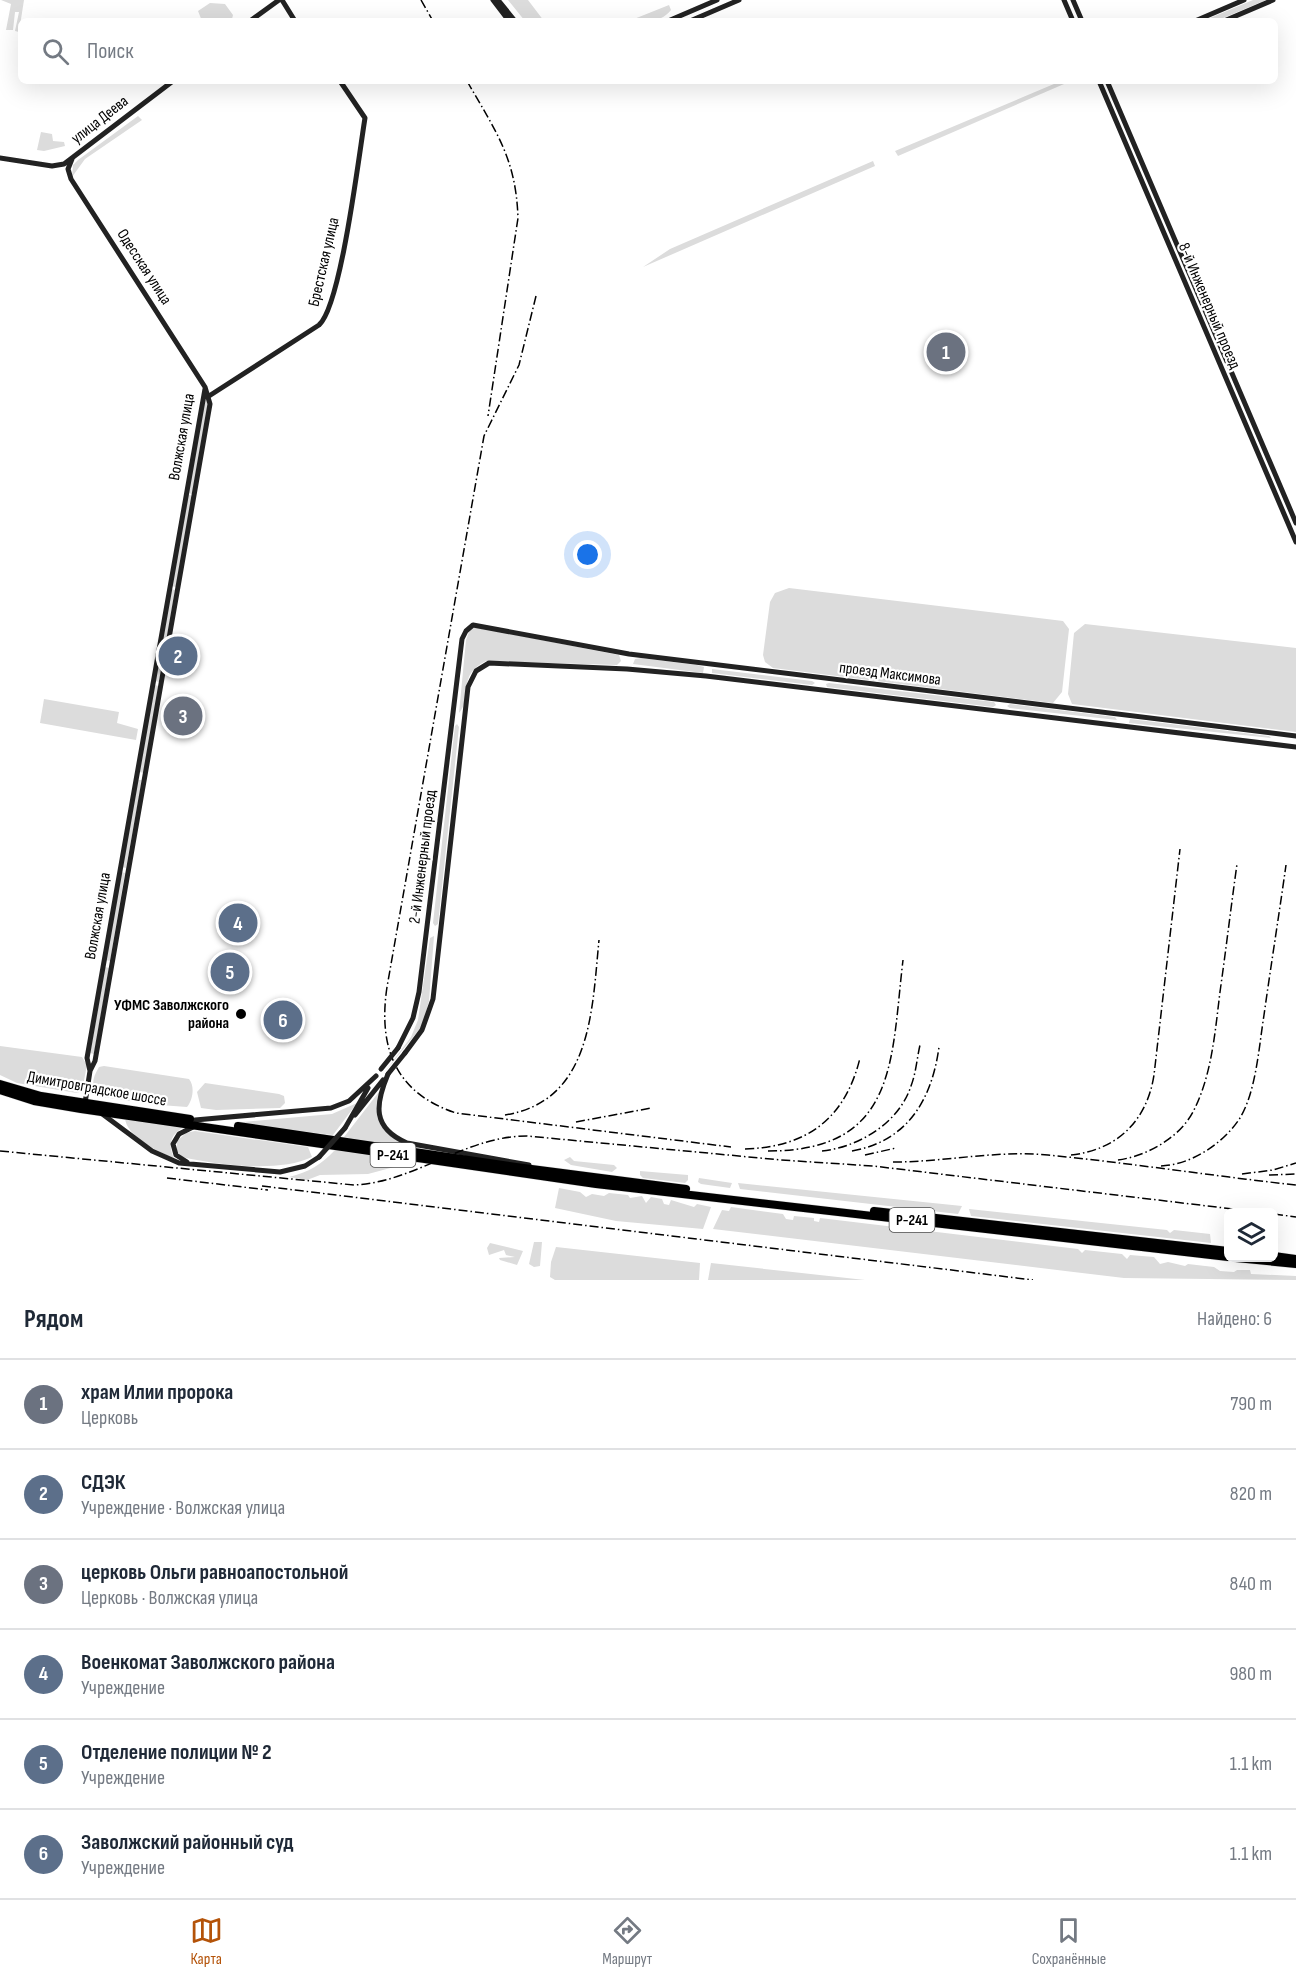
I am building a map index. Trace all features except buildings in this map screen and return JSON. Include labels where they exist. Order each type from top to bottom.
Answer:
[{"type":"highway","name":"Димитровградское шоссе","points":[[0,1084],[97,1111],[192,1121]]},
{"type":"highway","name":"Димитровградское шоссе","points":[[0,1090],[34,1101],[192,1121]]},
{"type":"highway","name":"Р-241","points":[[192,1121],[202,1126],[544,1174],[1224,1257]]},
{"type":"highway","name":"Р-241","points":[[192,1121],[529,1172]]},
{"type":"highway","name":"Р-241","points":[[544,1174],[557,1172],[1224,1251]]},
{"type":"highway","points":[[1278,1257],[1296,1259]]},
{"type":"highway","points":[[1278,1262],[1296,1264]]},
{"type":"main road","points":[[254,18],[281,0],[293,18]]},
{"type":"main road","points":[[493,0],[507,18]]},
{"type":"main road","points":[[498,0],[512,18]]},
{"type":"main road","points":[[675,18],[717,0]]},
{"type":"main road","points":[[697,18],[739,0]]},
{"type":"main road","points":[[1064,0],[1072,18]]},
{"type":"main road","points":[[1073,0],[1081,18]]},
{"type":"main road","points":[[1202,18],[1244,0]]},
{"type":"main road","points":[[1231,18],[1273,0]]},
{"type":"main road","name":"улица Деева","points":[[52,166],[64,164],[72,159],[169,84]]},
{"type":"main road","name":"Брестская улица","points":[[209,396],[319,325],[327,315],[342,251],[365,118],[342,84]]},
{"type":"main road","name":"8-й Инженерный проезд","points":[[1100,84],[1296,542]]},
{"type":"main road","name":"8-й Инженерный проезд","points":[[1108,84],[1296,523]]},
{"type":"main road","points":[[0,158],[52,166],[71,179]]},
{"type":"main road","points":[[71,179],[68,169],[72,159]]},
{"type":"main road","name":"Одесская улица","points":[[71,179],[205,387]]},
{"type":"main road","points":[[1204,329],[1211,326]]},
{"type":"main road","name":"Волжская улица","points":[[90,1071],[95,1061],[210,407],[205,387]]},
{"type":"main road","name":"Волжская улица","points":[[85,1106],[90,1071],[88,1051],[205,387]]},
{"type":"main road","name":"проезд Максимова","points":[[462,639],[469,628],[483,625],[629,654],[1296,736]]},
{"type":"main road","name":"2-й Инженерный проезд","points":[[347,1126],[381,1069],[398,1048],[415,1012],[428,931],[462,639]]},
{"type":"main road","points":[[627,669],[629,654]]},
{"type":"main road","name":"проезд Максимова","points":[[468,687],[478,669],[498,662],[627,669],[819,689],[1296,747]]},
{"type":"main road","points":[[706,676],[708,664]]},
{"type":"main road","points":[[819,689],[820,679]]},
{"type":"main road","name":"2-й Инженерный проезд","points":[[347,1126],[419,1036],[433,999],[468,687]]},
{"type":"main road","points":[[1000,712],[1001,700]]},
{"type":"main road","points":[[1123,727],[1124,715]]},
{"type":"main road","points":[[453,719],[463,720]]},
{"type":"main road","points":[[1276,734],[1276,745]]},
{"type":"main road","points":[[428,931],[439,932]]},
{"type":"main road","points":[[388,1074],[378,1106],[381,1120],[390,1135],[407,1143],[557,1172]]},
{"type":"main road","points":[[192,1121],[331,1108],[349,1101],[376,1077]]},
{"type":"main road","points":[[97,1111],[120,1125],[158,1155],[194,1165],[280,1172],[305,1166],[319,1157],[347,1126]]},
{"type":"main road","points":[[194,1165],[177,1157],[173,1142],[182,1131],[202,1126]]},
{"type":"shaded area","points":[[1,0],[24,0],[21,18],[18,18],[18,32],[15,31],[19,12],[15,12],[13,30],[6,30],[11,4]]},
{"type":"shaded area","points":[[508,0],[528,0],[542,18],[523,18]]},
{"type":"shaded area","points":[[1253,0],[1266,0],[1223,18],[1210,18]]},
{"type":"shaded area","points":[[210,3],[225,4],[233,15],[232,18],[201,18],[198,11]]},
{"type":"shaded area","points":[[669,5],[671,10],[661,18],[636,18]]},
{"type":"shaded area","points":[[1054,84],[1064,84],[898,156],[895,151]]},
{"type":"shaded area","points":[[138,116],[142,120],[85,159],[72,177],[73,165],[78,160]]},
{"type":"shaded area","points":[[41,132],[52,134],[53,141],[64,142],[65,146],[44,151],[37,150]]},
{"type":"shaded area","points":[[873,161],[875,166],[643,267],[670,249]]},
{"type":"shaded area","points":[[205,394],[208,404],[192,494],[188,493]]},
{"type":"shaded area","points":[[188,494],[192,496],[176,587],[171,586]]},
{"type":"shaded area","points":[[789,588],[1063,621],[1069,629],[1062,692],[1053,703],[773,668],[765,662],[763,655],[770,602],[775,593]]},
{"type":"shaded area","points":[[171,589],[175,590],[159,682],[155,681]]},
{"type":"shaded area","points":[[1085,624],[1296,648],[1296,732],[1072,704],[1068,694],[1074,633]]},
{"type":"shaded area","points":[[475,627],[619,655],[621,661],[617,665],[486,661],[471,673],[465,701],[459,713],[466,640],[469,632]]},
{"type":"shaded area","points":[[635,659],[697,665],[704,667],[703,673],[633,664]]},
{"type":"shaded area","points":[[712,669],[815,683],[812,685],[712,673]]},
{"type":"shaded area","points":[[826,684],[994,702],[996,705],[993,707],[827,687]]},
{"type":"shaded area","points":[[154,685],[159,686],[144,773],[139,772]]},
{"type":"shaded area","points":[[44,699],[119,712],[117,723],[138,729],[136,740],[40,723]]},
{"type":"shaded area","points":[[1010,704],[1115,717],[1117,720],[1010,708],[1007,706]]},
{"type":"shaded area","points":[[1130,719],[1269,736],[1271,738],[1129,723]]},
{"type":"shaded area","points":[[457,724],[459,727],[438,924],[435,926],[433,923]]},
{"type":"shaded area","points":[[137,780],[142,780],[126,868],[122,867]]},
{"type":"shaded area","points":[[121,872],[125,873],[110,961],[106,960]]},
{"type":"shaded area","points":[[434,936],[429,1001],[422,1026],[384,1073],[411,1037],[418,1020],[430,938]]},
{"type":"shaded area","points":[[105,967],[109,968],[94,1054],[90,1053]]},
{"type":"shaded area","points":[[0,1046],[82,1057],[87,1065],[82,1091],[77,1093],[17,1083],[0,1075]]},
{"type":"shaded area","points":[[99,1067],[189,1079],[193,1089],[191,1101],[187,1107],[147,1104],[147,1092],[140,1091],[136,1102],[96,1096],[94,1077]]},
{"type":"shaded area","points":[[205,1083],[279,1094],[284,1096],[285,1103],[280,1108],[216,1110],[201,1108],[197,1092]]},
{"type":"shaded area","points":[[382,1088],[377,1115],[380,1125],[395,1139],[431,1152],[344,1137]]},
{"type":"shaded area","points":[[357,1103],[333,1135],[232,1123],[332,1114]]},
{"type":"shaded area","points":[[125,1118],[182,1128],[171,1141],[174,1158],[137,1137],[127,1125]]},
{"type":"shaded area","points":[[195,1131],[308,1147],[312,1157],[283,1165],[248,1166],[182,1157],[177,1152],[177,1141],[186,1133]]},
{"type":"shaded area","points":[[335,1150],[425,1163],[409,1163],[368,1174],[320,1175],[307,1180],[289,1177],[314,1167]]},
{"type":"shaded area","points":[[570,1157],[574,1161],[614,1165],[617,1168],[612,1172],[571,1165],[564,1160]]},
{"type":"shaded area","points":[[640,1171],[688,1175],[688,1180],[685,1183],[643,1178]]},
{"type":"shaded area","points":[[699,1178],[732,1183],[730,1188],[701,1184],[698,1182]]},
{"type":"shaded area","points":[[738,1183],[962,1206],[958,1214],[740,1189]]},
{"type":"shaded area","points":[[559,1188],[580,1192],[586,1197],[592,1194],[604,1196],[609,1193],[628,1195],[630,1198],[642,1196],[646,1203],[651,1197],[662,1199],[664,1204],[669,1205],[671,1200],[694,1207],[697,1204],[711,1207],[703,1229],[616,1221],[555,1208]]},
{"type":"shaded area","points":[[731,1207],[783,1214],[786,1219],[793,1220],[794,1216],[814,1218],[814,1221],[819,1222],[820,1218],[1078,1249],[1082,1253],[1085,1250],[1122,1254],[1127,1259],[1130,1255],[1154,1257],[1160,1264],[1168,1262],[1185,1266],[1188,1264],[1234,1272],[1250,1270],[1251,1274],[1296,1276],[1296,1280],[1124,1278],[713,1229],[722,1210],[729,1211]]},
{"type":"shaded area","points":[[969,1209],[1167,1230],[1170,1233],[1174,1230],[1210,1234],[1211,1243],[971,1216]]},
{"type":"shaded area","points":[[534,1242],[542,1242],[540,1266],[534,1267],[529,1264]]},
{"type":"shaded area","points":[[490,1243],[523,1251],[517,1265],[500,1260],[499,1258],[515,1257],[506,1255],[504,1250],[489,1255],[487,1248]]},
{"type":"shaded area","points":[[556,1247],[700,1263],[699,1280],[555,1280],[550,1277],[551,1262]]},
{"type":"shaded area","points":[[711,1263],[865,1280],[708,1280]]},
{"type":"railway","points":[[421,0],[431,18]]},
{"type":"railway","points":[[469,84],[503,146],[509,162],[518,218],[488,416]]},
{"type":"railway","points":[[536,296],[519,365],[484,436],[387,987],[385,1029],[389,1048],[395,1065],[418,1093],[435,1104],[456,1113],[731,1147]]},
{"type":"railway","points":[[1071,1155],[1087,1152],[1116,1140],[1137,1119],[1145,1106],[1154,1075],[1180,849]]},
{"type":"railway","points":[[1118,1160],[1151,1150],[1171,1138],[1187,1121],[1199,1098],[1209,1068],[1214,1038],[1237,864]]},
{"type":"railway","points":[[1161,1166],[1194,1158],[1214,1146],[1238,1121],[1249,1098],[1256,1070],[1286,865]]},
{"type":"railway","points":[[505,1115],[534,1106],[555,1092],[571,1072],[582,1049],[589,1022],[599,940]]},
{"type":"railway","points":[[768,1151],[811,1147],[842,1135],[865,1117],[880,1093],[889,1064],[903,960]]},
{"type":"railway","points":[[822,1151],[850,1144],[876,1131],[887,1122],[897,1111],[911,1086],[920,1045]]},
{"type":"railway","points":[[852,1151],[872,1146],[888,1138],[914,1115],[930,1084],[939,1047]]},
{"type":"railway","points":[[745,1149],[787,1143],[820,1126],[844,1098],[860,1058]]},
{"type":"railway","points":[[576,1122],[651,1108]]},
{"type":"railway","points":[[0,1151],[354,1185],[398,1176],[483,1143],[527,1136],[781,1160],[873,1166],[1225,1208]]},
{"type":"railway","points":[[865,1155],[896,1148]]},
{"type":"railway","points":[[893,1162],[1009,1154],[1048,1155],[1296,1185]]},
{"type":"railway","points":[[1242,1174],[1273,1170],[1296,1163]]},
{"type":"railway","points":[[1269,1175],[1296,1174]]},
{"type":"railway","points":[[167,1178],[268,1190]]},
{"type":"railway","points":[[262,1186],[1033,1280]]},
{"type":"railway","points":[[1278,1215],[1296,1217]]},
{"type":"place","name":"храм Илии пророка","points":[[946,352]]},
{"type":"place","name":"СДЭК","points":[[178,656]]},
{"type":"place","name":"церковь Ольги равноапостольной","points":[[183,716]]},
{"type":"place","name":"Военкомат Заволжского района","points":[[238,923]]},
{"type":"place","name":"Отделение полиции № 2","points":[[230,972]]},
{"type":"place","name":"УФМС Заволжского района","points":[[241,1014]]},
{"type":"place","name":"Заволжский районный суд","points":[[283,1020]]}]
